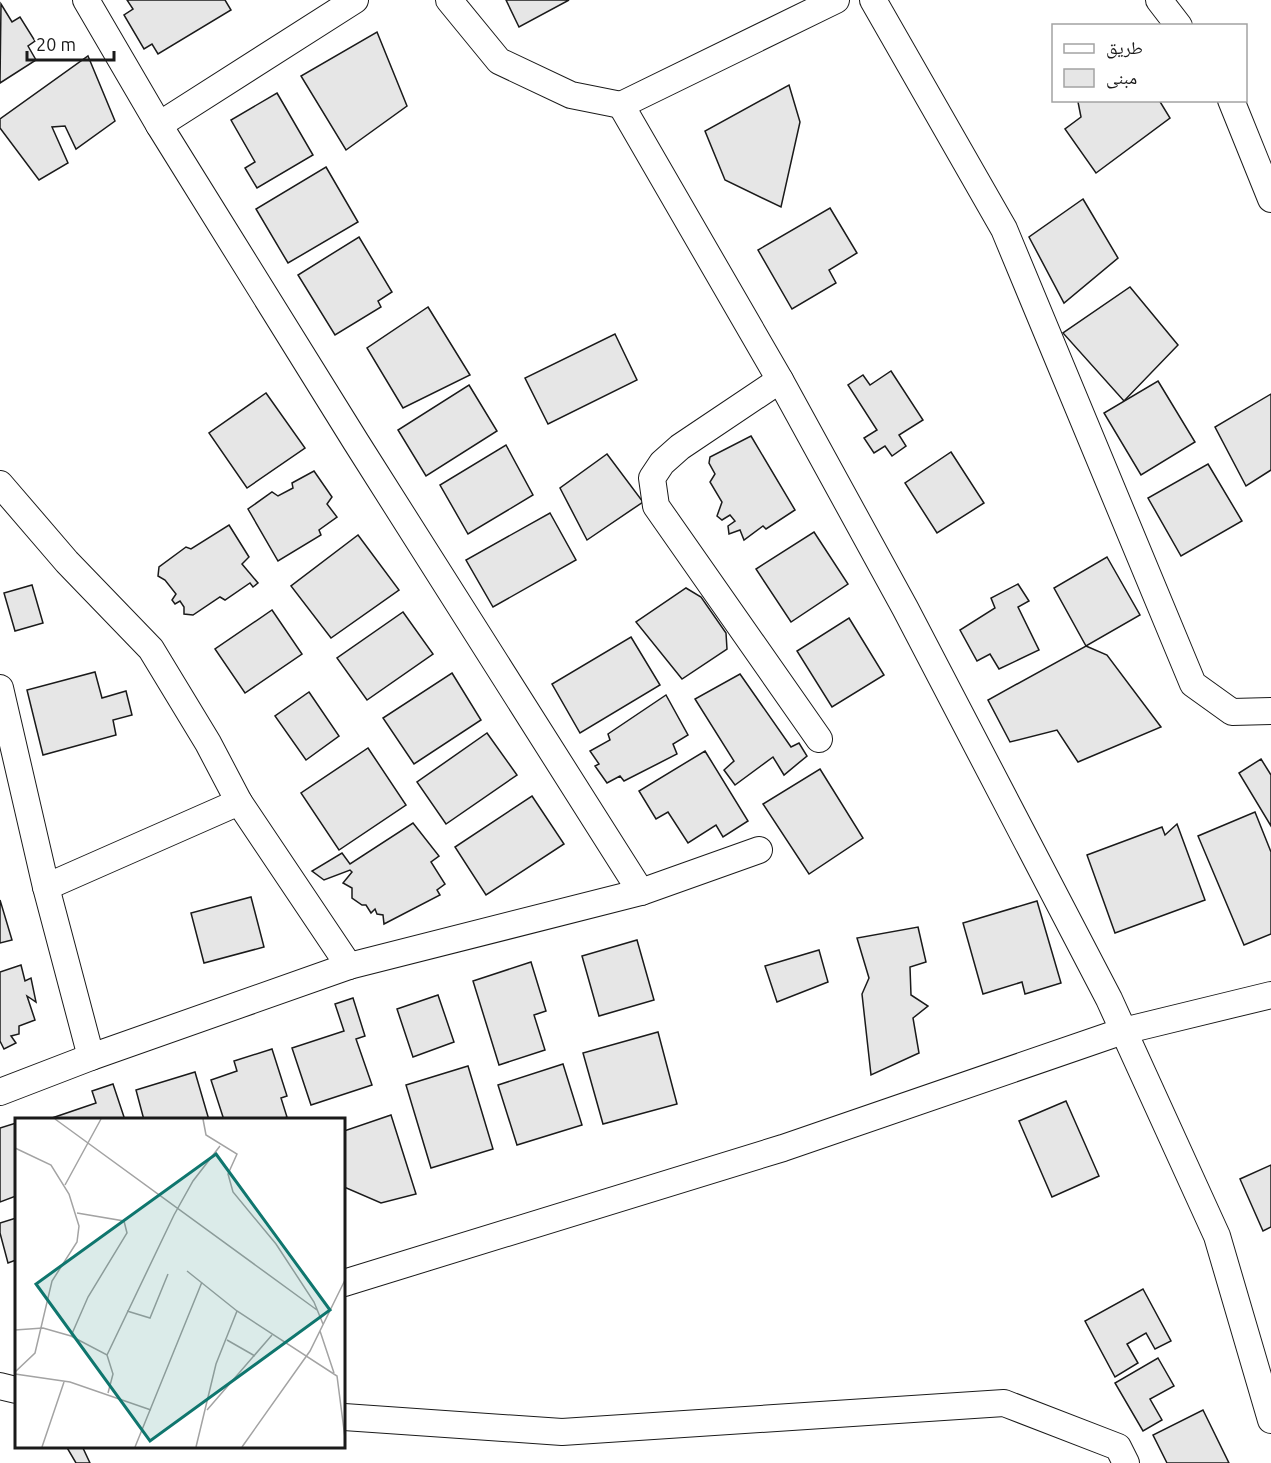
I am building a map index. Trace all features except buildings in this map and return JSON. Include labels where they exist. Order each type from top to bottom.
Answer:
[{"type":"street","points":[[86,0],[159,125],[356,442],[641,892]]},
{"type":"street","points":[[159,125],[355,0]]},
{"type":"street","points":[[449,0],[499,61],[571,95],[621,105],[836,0]]},
{"type":"street","points":[[873,0],[1004,229],[1193,684],[1232,712],[1271,711]]},
{"type":"street","points":[[1159,0],[1177,24]]},
{"type":"street","points":[[1233,102],[1271,199]]},
{"type":"street","points":[[621,105],[780,380],[905,608],[1109,999],[1217,1236],[1271,1419]]},
{"type":"street","points":[[780,380],[680,447],[662,463],[652,478],[656,506],[819,739]]},
{"type":"street","points":[[0,484],[67,562],[151,649],[208,743],[239,802],[350,966]]},
{"type":"street","points":[[0,688],[46,887],[91,1058]]},
{"type":"street","points":[[46,887],[239,802]]},
{"type":"street","points":[[0,1092],[350,966],[641,892],[759,850]]},
{"type":"street","points":[[345,1283],[783,1148],[1123,1031],[1271,996]]},
{"type":"street","points":[[0,1386],[15,1390]]},
{"type":"street","points":[[345,1417],[561,1432],[1004,1403],[1118,1447],[1126,1463]]}]
